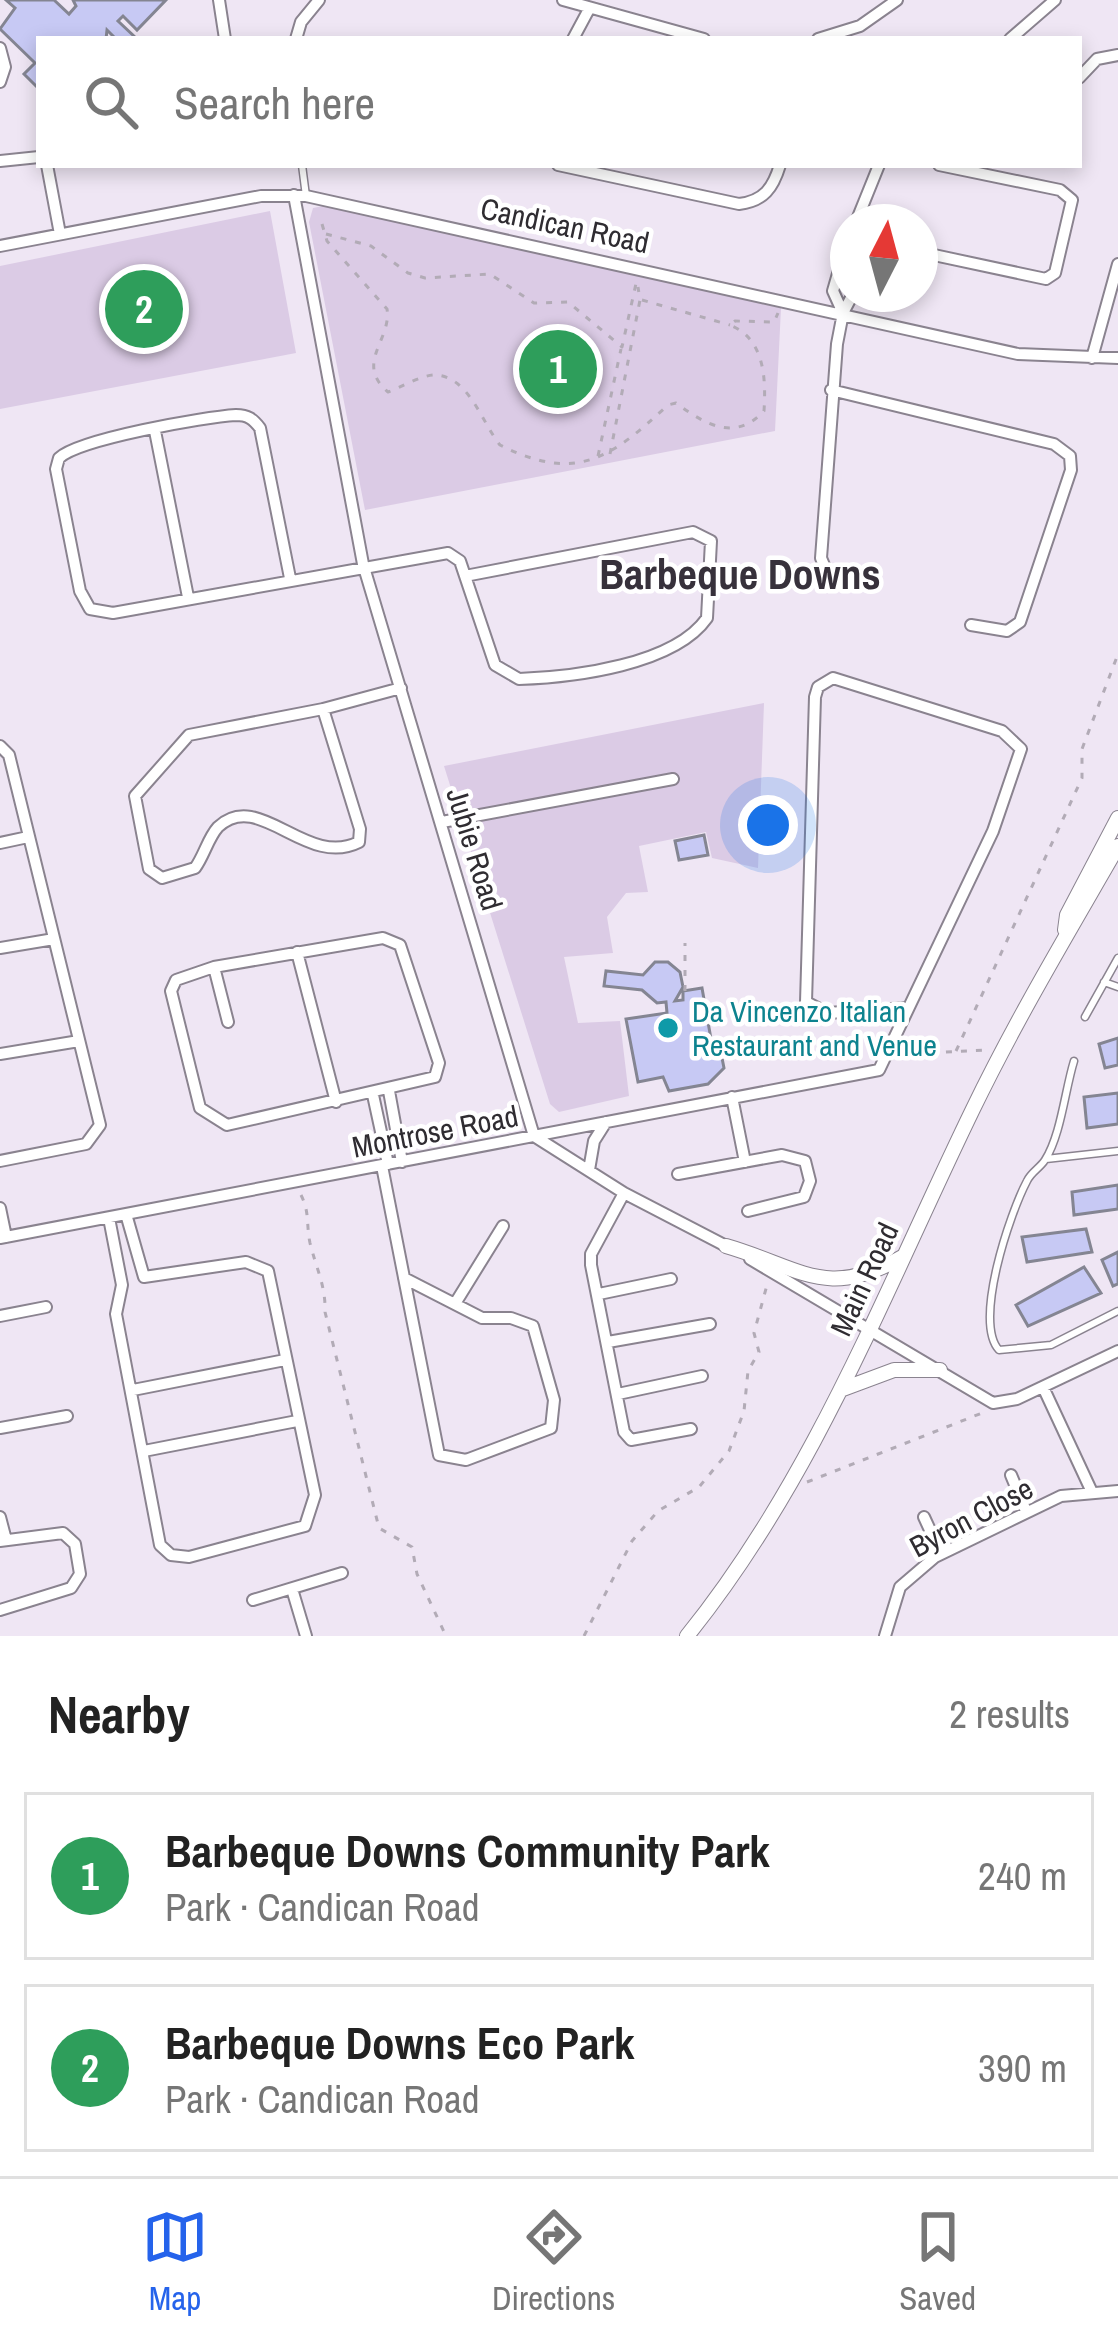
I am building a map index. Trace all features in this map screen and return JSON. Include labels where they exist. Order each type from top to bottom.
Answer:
[{"type":"street","points":[[218,0],[224,36]]},
{"type":"street","points":[[297,36],[301,22],[319,0]]},
{"type":"street","points":[[563,0],[687,36]]},
{"type":"street","points":[[828,36],[860,26],[897,0]]},
{"type":"street","points":[[1013,36],[1055,0]]},
{"type":"street","points":[[575,36],[588,11]]},
{"type":"street","points":[[0,48],[5,67],[0,82]]},
{"type":"street","points":[[1082,75],[1097,59],[1118,55]]},
{"type":"street","points":[[0,160],[36,157]]},
{"type":"street","points":[[48,168],[60,234]]},
{"type":"street","points":[[572,168],[739,204],[754,202],[771,189],[779,168]]},
{"type":"street","points":[[864,204],[878,168]]},
{"type":"street","points":[[938,256],[1046,279],[1054,273],[1072,200],[1060,190],[954,168]]},
{"type":"street","name":"Candican Road","points":[[0,246],[300,195],[640,266],[1018,354],[1118,358]]},
{"type":"street","name":"Jubie Road","points":[[300,195],[363,564],[534,1136]]},
{"type":"street","points":[[1092,358],[1118,264]]},
{"type":"street","points":[[840,574],[826,570],[821,558],[832,390],[843,313]]},
{"type":"street","points":[[832,390],[1054,445],[1070,456],[1071,470],[1020,622],[1007,631],[971,626]]},
{"type":"street","points":[[290,578],[256,422],[237,415],[73,449],[59,458],[56,470],[80,591],[90,609],[104,614],[363,564],[448,553],[460,561],[465,576],[495,665],[510,677],[540,678],[664,655],[686,641],[707,618],[711,541],[693,532],[465,576]]},
{"type":"street","points":[[155,431],[188,597]]},
{"type":"street","points":[[887,1055],[993,831],[1021,749],[1002,731],[833,678],[818,687],[815,697],[806,1002],[827,1013],[907,1008]]},
{"type":"street","points":[[322,710],[360,829],[359,842],[324,850],[269,822],[241,816],[219,826],[195,868],[162,878],[149,869],[135,796],[186,738],[401,688]]},
{"type":"street","points":[[0,746],[9,755],[98,1134],[86,1144],[0,1161]]},
{"type":"street","points":[[442,822],[674,779]]},
{"type":"street","name":"Main Road","points":[[1065,931],[1067,915],[1118,818]]},
{"type":"street","points":[[0,843],[28,837]]},
{"type":"street","name":"Main Road","points":[[687,1636],[786,1490],[843,1389],[1002,1050],[1065,931],[1118,846]]},
{"type":"street","points":[[383,938],[400,945],[439,1068],[429,1081],[373,1095],[227,1125],[207,1117],[200,1108],[171,991],[183,974],[297,952],[383,938]]},
{"type":"street","points":[[0,948],[54,939]]},
{"type":"street","points":[[297,952],[336,1102]]},
{"type":"street","points":[[214,967],[228,1022]]},
{"type":"street","points":[[0,1054],[79,1041]]},
{"type":"street","name":"Montrose Road","points":[[3,1238],[879,1070],[887,1055]]},
{"type":"street","points":[[389,1091],[402,1162]]},
{"type":"street","points":[[373,1095],[404,1278],[439,1455],[466,1460],[544,1434],[555,1418],[538,1333],[525,1320],[482,1318],[404,1278]]},
{"type":"street","points":[[732,1097],[745,1162]]},
{"type":"street","points":[[589,1170],[594,1141],[606,1122]]},
{"type":"street","points":[[534,1136],[624,1193],[871,1327],[987,1401],[1017,1399],[1118,1352]]},
{"type":"street","points":[[678,1174],[791,1154],[805,1161],[809,1190],[795,1202],[748,1211]]},
{"type":"street","points":[[624,1193],[591,1254],[624,1432],[631,1440],[691,1429]]},
{"type":"street","points":[[0,1208],[3,1238]]},
{"type":"street","points":[[110,1218],[122,1285],[116,1315],[160,1545],[171,1555],[195,1556],[305,1526],[315,1495],[272,1283],[262,1265],[239,1263],[151,1280],[143,1277],[126,1214]]},
{"type":"street","points":[[456,1302],[503,1226]]},
{"type":"street","points":[[726,1246],[809,1278],[837,1281],[871,1275],[904,1256]]},
{"type":"street","points":[[599,1294],[671,1279]]},
{"type":"street","points":[[0,1316],[46,1306]]},
{"type":"street","points":[[608,1342],[710,1324]]},
{"type":"street","points":[[133,1390],[285,1360]]},
{"type":"street","points":[[843,1389],[894,1370],[940,1370]]},
{"type":"street","points":[[619,1394],[702,1376]]},
{"type":"street","points":[[1043,1387],[1091,1490]]},
{"type":"street","points":[[0,1428],[67,1416]]},
{"type":"street","points":[[144,1451],[297,1421]]},
{"type":"street","points":[[1011,1475],[1026,1511]]},
{"type":"street","name":"Byron Close","points":[[885,1636],[900,1587],[941,1554],[1026,1511],[1091,1490],[1118,1491]]},
{"type":"street","points":[[0,1516],[3,1540],[62,1533],[75,1544],[80,1574],[71,1588],[0,1610]]},
{"type":"street","points":[[924,1517],[941,1554]]},
{"type":"street","points":[[253,1600],[342,1573]]},
{"type":"street","points":[[292,1589],[306,1636]]},
{"type":"lane","points":[[300,195],[302,168]]},
{"type":"lane","points":[[1085,1017],[1118,958]]},
{"type":"lane","points":[[1104,982],[1118,987]]},
{"type":"lane","points":[[1074,1061],[1046,1159],[1029,1177],[1009,1224],[990,1306],[992,1342],[1004,1352],[1037,1349],[1118,1311]]},
{"type":"lane","points":[[1046,1159],[1118,1151]]},
{"type":"path","points":[[322,224],[325,234],[386,309],[388,320],[372,357],[380,384],[388,392],[436,375],[463,388],[493,436],[509,450],[564,464],[610,456],[668,405],[676,404],[724,430],[748,427],[764,411],[763,369],[747,332],[640,300]]},
{"type":"path","points":[[325,234],[371,246],[408,273],[425,278],[490,274],[534,303],[568,302],[622,347]]},
{"type":"path","points":[[598,458],[640,266]]},
{"type":"path","points":[[610,456],[640,300],[637,282]]},
{"type":"path","points":[[730,326],[774,322],[784,299]]},
{"type":"path","points":[[956,1052],[1082,778],[1082,749],[1118,654]]},
{"type":"path","points":[[685,991],[686,943]]},
{"type":"path","points":[[887,1055],[1002,1050]]},
{"type":"path","points":[[295,1182],[311,1216],[309,1238],[326,1288],[326,1312],[379,1528],[412,1547],[417,1574],[446,1636]]},
{"type":"path","points":[[584,1635],[632,1541],[658,1511],[699,1487],[729,1451],[744,1411],[748,1371],[759,1352],[754,1333],[758,1314],[774,1273]]},
{"type":"path","points":[[786,1490],[1017,1399]]},
{"type":"shaded area","points":[[328,205],[781,308],[775,431],[365,510],[309,222],[313,208]]},
{"type":"shaded area","points":[[270,211],[296,353],[0,409],[0,266]]},
{"type":"shaded area","points":[[764,703],[758,868],[712,858],[706,832],[639,846],[648,892],[626,893],[607,917],[613,953],[564,957],[578,1023],[620,1021],[629,1096],[559,1112],[550,1104],[444,766]]},
{"type":"building","points":[[6,0],[54,0],[69,14],[76,6],[73,0],[166,0],[137,30],[123,16],[118,21],[134,36],[113,36],[107,30],[106,36],[36,36],[36,86],[24,74],[35,63],[0,29],[15,8]]},
{"type":"building","points":[[704,835],[708,855],[679,860],[675,841]]},
{"type":"building","name":"Da Vincenzo Italian Restaurant and Venue","points":[[655,962],[668,962],[680,972],[683,987],[675,1001],[683,1000],[683,991],[702,988],[711,1039],[718,1038],[724,1068],[708,1084],[669,1091],[663,1077],[638,1082],[626,1019],[667,1013],[666,1002],[657,1003],[642,990],[604,986],[606,971],[643,975]]},
{"type":"building","points":[[1118,1038],[1118,1065],[1105,1068],[1099,1044]]},
{"type":"building","points":[[1118,1093],[1118,1124],[1087,1128],[1084,1097]]},
{"type":"building","points":[[1118,1185],[1118,1209],[1074,1215],[1072,1192]]},
{"type":"building","points":[[1086,1229],[1092,1252],[1027,1262],[1022,1237]]},
{"type":"building","points":[[1118,1252],[1118,1284],[1113,1286],[1102,1260]]},
{"type":"building","points":[[1084,1267],[1101,1293],[1028,1326],[1016,1305]]},
{"type":"place","name":"Barbeque Downs Eco Park","points":[[144,309]]},
{"type":"place","name":"Barbeque Downs Community Park","points":[[558,369]]},
{"type":"place","name":"Da Vincenzo Italian Restaurant and Venue","points":[[668,1028]]},
{"type":"district","name":"Barbeque Downs","points":[[740,574]]}]
